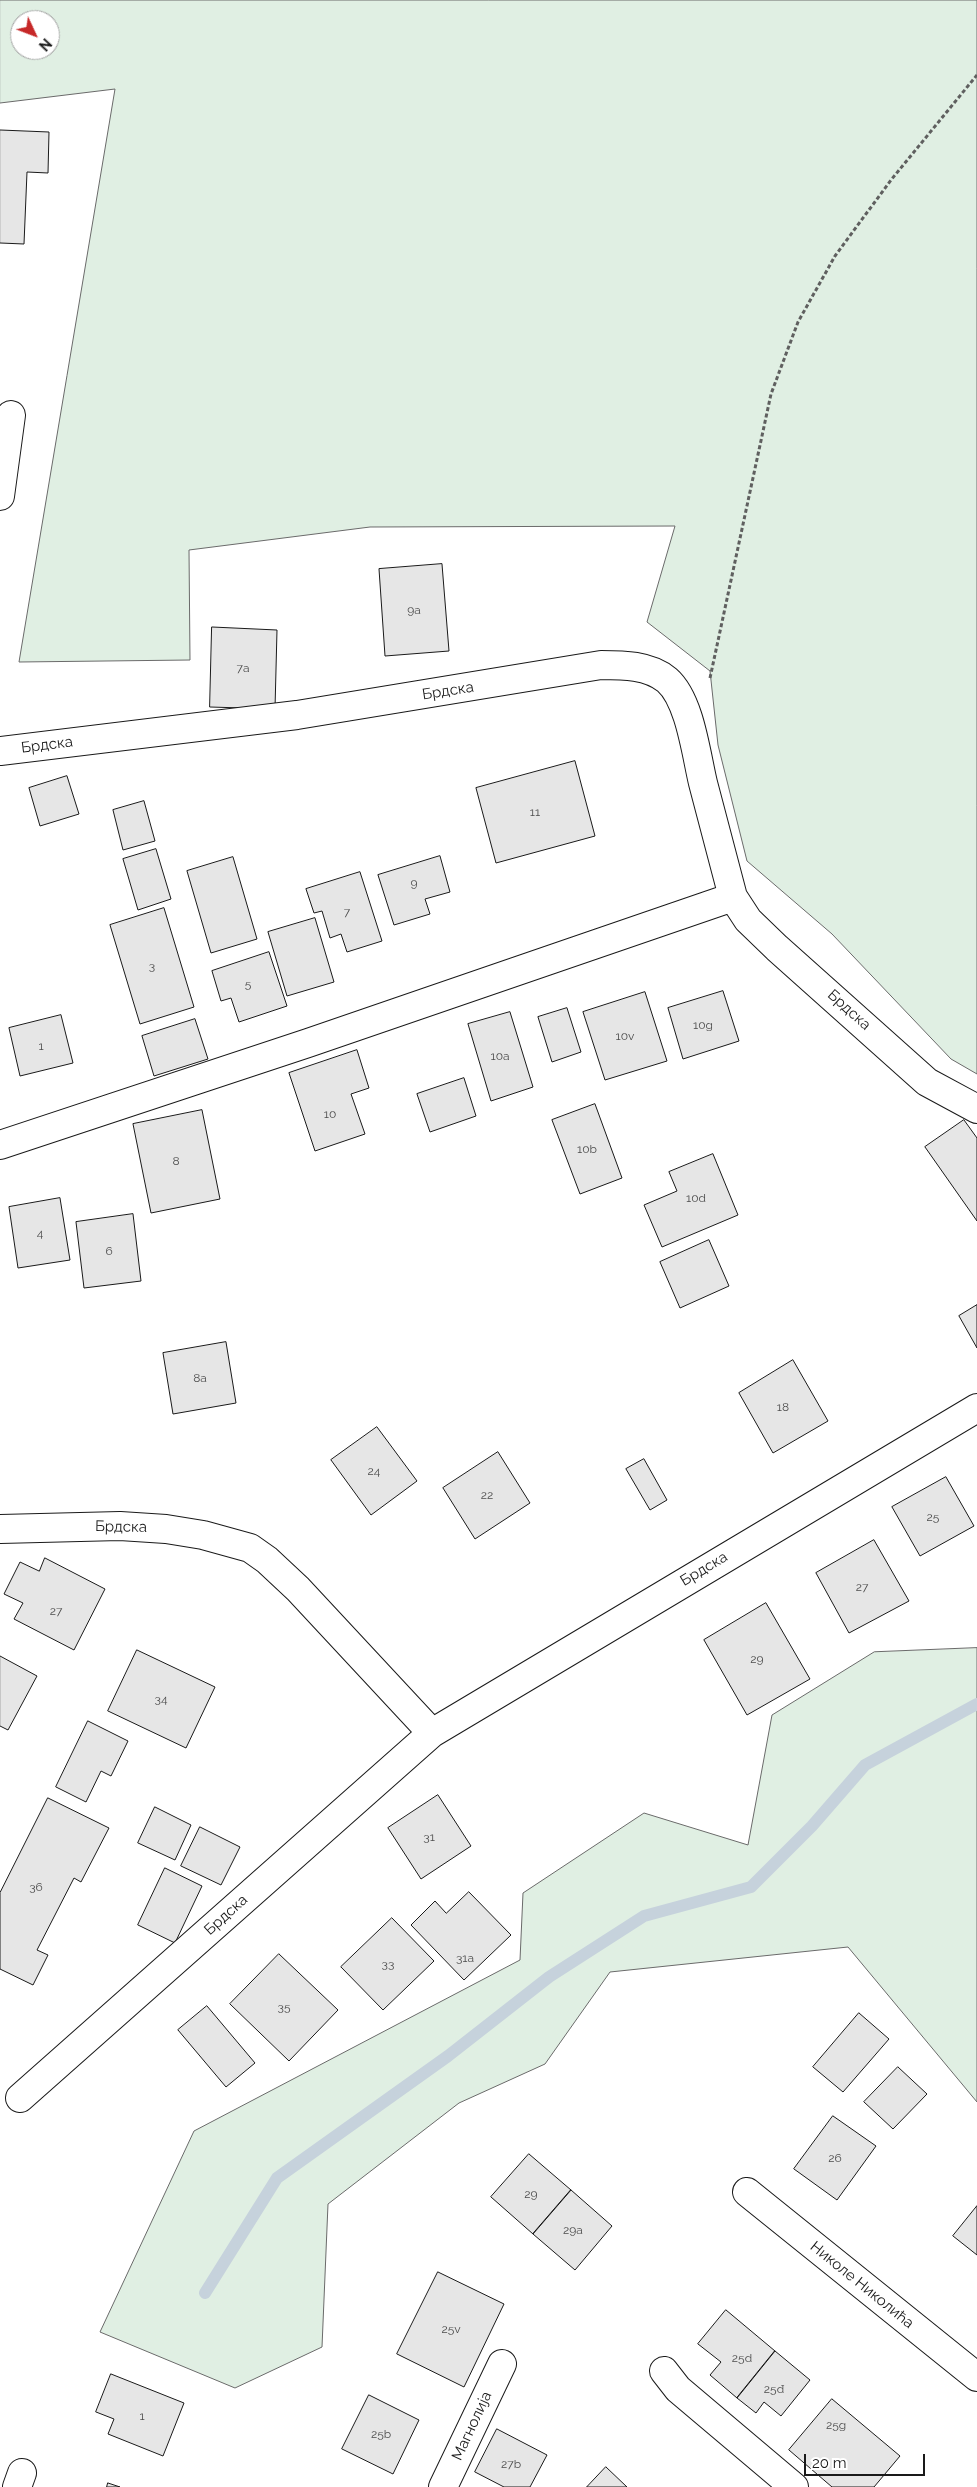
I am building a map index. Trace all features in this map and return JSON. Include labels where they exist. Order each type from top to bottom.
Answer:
[{"type":"street","points":[[0,496],[11,415]]},
{"type":"street","name":"Брдска","points":[[0,750],[297,716],[602,665],[622,665],[656,673],[677,692],[692,733],[732,897],[748,920],[927,1082],[977,1109]]},
{"type":"street","points":[[0,1145],[308,1043],[732,897]]},
{"type":"street","name":"Брдска","points":[[20,2098],[432,1733],[977,1408]]},
{"type":"street","name":"Брдска","points":[[0,1529],[120,1526],[166,1529],[203,1534],[250,1548],[267,1560],[298,1589],[432,1733]]},
{"type":"street","name":"Николе Николића","points":[[747,2192],[977,2378]]},
{"type":"street","name":"Магнолија","points":[[443,2487],[502,2364]]},
{"type":"street","points":[[664,2370],[678,2389],[794,2487]]},
{"type":"path","points":[[692,733],[706,702],[770,394],[798,322],[835,256],[891,180],[977,75]]},
{"type":"green space","points":[[0,0],[977,0],[977,1074],[951,1059],[832,934],[747,861],[718,745],[710,671],[647,622],[675,526],[370,527],[189,550],[190,660],[19,662],[115,89],[0,103]]},
{"type":"green space","points":[[977,1648],[977,2102],[848,1947],[610,1972],[545,2064],[459,2103],[328,2204],[322,2347],[235,2388],[100,2332],[194,2131],[520,1960],[523,1893],[644,1813],[748,1845],[772,1715],[874,1652]]},
{"type":"building","points":[[0,130],[49,132],[48,173],[27,172],[24,244],[0,243]]},
{"type":"building","points":[[442,564],[449,651],[385,656],[379,569]]},
{"type":"building","points":[[212,627],[277,630],[275,709],[210,707]]},
{"type":"building","points":[[575,761],[595,836],[496,863],[476,788]]},
{"type":"building","points":[[67,776],[79,814],[40,826],[29,788]]},
{"type":"building","points":[[144,801],[155,841],[123,850],[113,810]]},
{"type":"building","points":[[156,849],[171,899],[138,910],[123,859]]},
{"type":"building","points":[[440,856],[450,892],[425,899],[430,914],[394,925],[378,875]]},
{"type":"building","points":[[233,857],[257,939],[211,953],[187,871]]},
{"type":"building","points":[[360,872],[382,941],[347,952],[341,934],[330,938],[322,911],[314,913],[306,889]]},
{"type":"building","points":[[164,908],[194,1007],[140,1024],[110,925]]},
{"type":"building","points":[[315,918],[334,982],[287,996],[268,932]]},
{"type":"building","points":[[269,952],[287,1006],[239,1022],[231,998],[221,1001],[212,971]]},
{"type":"building","points":[[723,991],[739,1041],[683,1059],[668,1008]]},
{"type":"building","points":[[645,992],[667,1061],[605,1080],[583,1012]]},
{"type":"building","points":[[567,1008],[581,1052],[552,1062],[538,1017]]},
{"type":"building","points":[[510,1012],[533,1087],[491,1101],[468,1024]]},
{"type":"building","points":[[61,1015],[73,1063],[20,1076],[9,1028]]},
{"type":"building","points":[[195,1019],[208,1059],[154,1076],[142,1036]]},
{"type":"building","points":[[357,1050],[369,1088],[351,1094],[365,1134],[315,1151],[289,1073]]},
{"type":"building","points":[[464,1078],[476,1116],[430,1132],[417,1094]]},
{"type":"building","points":[[595,1104],[622,1178],[580,1194],[552,1120]]},
{"type":"building","points":[[202,1110],[220,1199],[151,1213],[133,1124]]},
{"type":"building","points":[[964,1120],[977,1138],[977,1221],[925,1147]]},
{"type":"building","points":[[713,1154],[738,1215],[662,1247],[644,1205],[677,1191],[669,1172]]},
{"type":"building","points":[[60,1198],[70,1260],[18,1268],[9,1207]]},
{"type":"building","points":[[133,1214],[141,1281],[84,1288],[76,1222]]},
{"type":"building","points":[[709,1240],[729,1286],[680,1308],[660,1262]]},
{"type":"building","points":[[977,1305],[977,1348],[959,1316]]},
{"type":"building","points":[[226,1342],[236,1403],[173,1414],[163,1353]]},
{"type":"building","points":[[793,1360],[828,1421],[773,1453],[739,1393]]},
{"type":"building","points":[[377,1427],[417,1481],[371,1515],[331,1460]]},
{"type":"building","points":[[498,1452],[530,1503],[475,1539],[443,1488]]},
{"type":"building","points":[[644,1459],[667,1500],[650,1510],[626,1469]]},
{"type":"building","points":[[946,1477],[974,1526],[920,1556],[892,1507]]},
{"type":"building","points":[[874,1540],[909,1601],[849,1633],[816,1573]]},
{"type":"building","points":[[45,1558],[105,1589],[74,1650],[14,1619],[23,1603],[4,1594],[20,1562],[39,1571]]},
{"type":"building","points":[[766,1603],[810,1679],[747,1715],[704,1640]]},
{"type":"building","points":[[137,1650],[215,1687],[186,1748],[108,1711]]},
{"type":"building","points":[[0,1656],[37,1676],[8,1730],[0,1726]]},
{"type":"building","points":[[88,1721],[128,1741],[111,1776],[101,1771],[86,1802],[56,1787]]},
{"type":"building","points":[[438,1795],[471,1846],[421,1879],[388,1828]]},
{"type":"building","points":[[48,1798],[109,1828],[81,1882],[74,1878],[37,1950],[48,1955],[33,1985],[0,1969],[0,1893]]},
{"type":"building","points":[[155,1807],[191,1825],[175,1860],[138,1843]]},
{"type":"building","points":[[200,1827],[240,1847],[221,1885],[181,1866]]},
{"type":"building","points":[[165,1868],[202,1886],[175,1943],[138,1925]]},
{"type":"building","points":[[469,1892],[511,1935],[464,1980],[411,1925],[435,1901],[446,1913]]},
{"type":"building","points":[[392,1918],[434,1961],[383,2010],[341,1967]]},
{"type":"building","points":[[279,1954],[338,2010],[289,2061],[230,2004]]},
{"type":"building","points":[[207,2006],[255,2063],[226,2087],[178,2030]]},
{"type":"building","points":[[859,2013],[889,2039],[843,2092],[813,2067]]},
{"type":"building","points":[[898,2067],[927,2094],[893,2129],[864,2102]]},
{"type":"building","points":[[833,2116],[876,2146],[837,2200],[794,2169]]},
{"type":"building","points":[[529,2154],[571,2190],[533,2234],[491,2197]]},
{"type":"building","points":[[571,2190],[612,2226],[575,2270],[533,2234]]},
{"type":"building","points":[[977,2206],[977,2255],[953,2236]]},
{"type":"building","points":[[438,2272],[504,2304],[464,2387],[397,2354]]},
{"type":"building","points":[[726,2310],[775,2351],[737,2398],[710,2375],[721,2362],[698,2344]]},
{"type":"building","points":[[775,2351],[810,2380],[781,2416],[764,2402],[756,2413],[737,2398]]},
{"type":"building","points":[[111,2374],[184,2403],[163,2456],[108,2434],[114,2419],[96,2412]]},
{"type":"building","points":[[369,2395],[419,2420],[393,2474],[342,2449]]},
{"type":"building","points":[[832,2399],[900,2456],[874,2487],[832,2487],[789,2450]]},
{"type":"building","points":[[497,2429],[547,2455],[530,2487],[504,2487],[475,2472]]},
{"type":"building","points":[[606,2467],[627,2487],[587,2487]]},
{"type":"building","points":[[108,2483],[120,2487],[107,2487]]},
{"type":"waterway","points":[[205,2293],[277,2178],[448,2056],[549,1977],[644,1916],[751,1887],[812,1826],[865,1765],[977,1704]]}]
